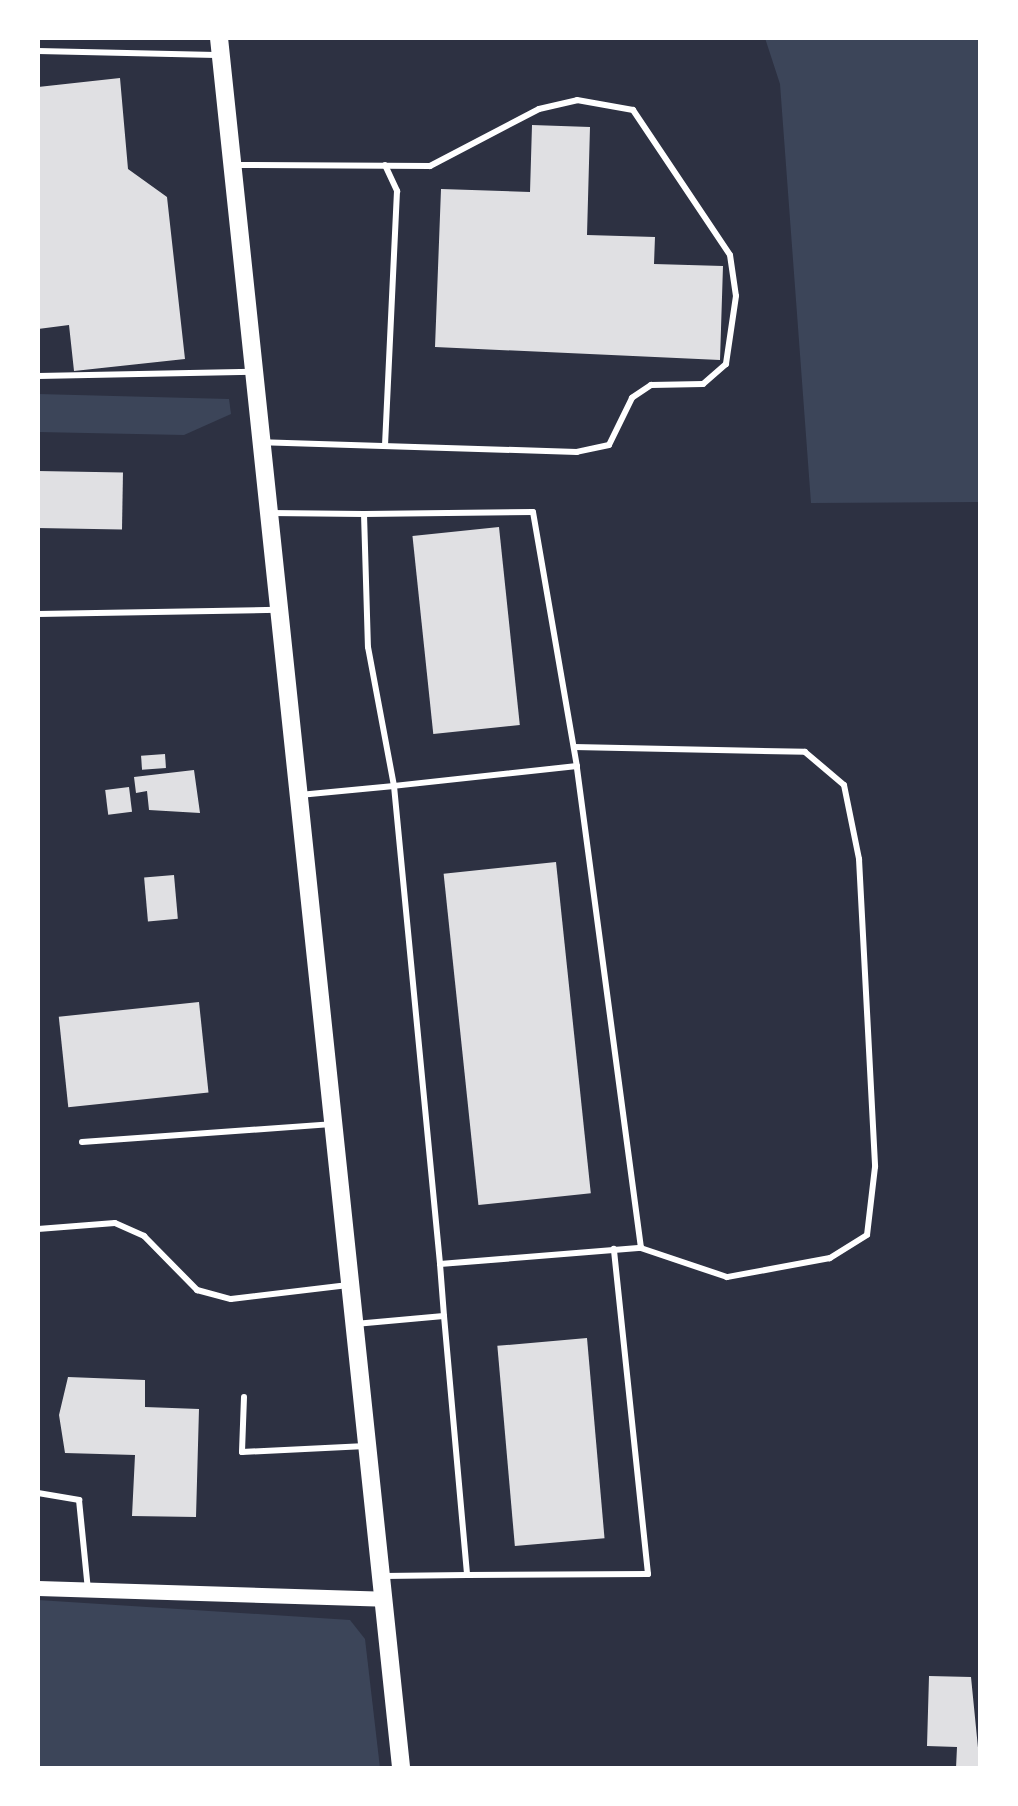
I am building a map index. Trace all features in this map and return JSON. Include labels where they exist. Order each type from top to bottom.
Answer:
[{"type":"main road","points":[[220,46],[402,1768]]},
{"type":"street","points":[[38,1588],[384,1599]]},
{"type":"lane","points":[[38,51],[220,46]]},
{"type":"lane","points":[[233,165],[384,166],[458,158],[539,109],[577,100],[633,110],[730,255],[736,296],[726,364],[702,384],[651,385],[632,398],[609,445],[262,442]]},
{"type":"lane","points":[[384,166],[397,191],[386,445]]},
{"type":"lane","points":[[38,376],[254,372]]},
{"type":"lane","points":[[269,513],[533,512],[578,766],[642,1248]]},
{"type":"lane","points":[[364,514],[368,647],[394,786],[467,1574]]},
{"type":"lane","points":[[38,614],[279,610]]},
{"type":"lane","points":[[440,1264],[642,1248],[728,1277],[830,1258],[867,1236],[875,1167],[859,859],[844,786],[805,752],[574,747]]},
{"type":"lane","points":[[298,796],[578,766]]},
{"type":"lane","points":[[82,1142],[332,1124]]},
{"type":"lane","points":[[38,1229],[115,1223],[144,1236],[197,1290],[231,1299],[350,1284]]},
{"type":"lane","points":[[382,1576],[648,1574],[614,1250]]},
{"type":"lane","points":[[354,1324],[444,1316]]},
{"type":"lane","points":[[244,1396],[242,1452],[367,1446]]},
{"type":"lane","points":[[38,1493],[80,1500],[88,1590]]},
{"type":"shaded area","points":[[765,38],[980,38],[980,502],[811,503],[780,84]]},
{"type":"shaded area","points":[[38,394],[229,399],[231,414],[184,435],[38,432]]},
{"type":"shaded area","points":[[38,1600],[350,1620],[365,1639],[380,1768],[38,1768]]},
{"type":"building","points":[[120,78],[128,169],[167,197],[185,359],[74,371],[69,325],[38,329],[38,87]]},
{"type":"building","points":[[532,125],[590,127],[587,235],[655,237],[654,264],[723,266],[720,360],[435,347],[441,189],[530,192]]},
{"type":"building","points":[[38,471],[123,472],[122,529],[38,528]]},
{"type":"building","points":[[499,527],[520,725],[433,734],[412,536]]},
{"type":"building","points":[[165,754],[166,768],[142,770],[141,756]]},
{"type":"building","points":[[194,770],[200,813],[149,810],[147,791],[136,793],[134,777]]},
{"type":"building","points":[[129,787],[132,812],[108,815],[105,790]]},
{"type":"building","points":[[556,862],[591,1193],[478,1205],[444,874]]},
{"type":"building","points":[[174,875],[178,919],[148,921],[144,878]]},
{"type":"building","points":[[199,1002],[209,1093],[68,1107],[59,1017]]},
{"type":"building","points":[[587,1338],[605,1538],[515,1546],[497,1346]]},
{"type":"building","points":[[68,1377],[145,1380],[145,1407],[199,1409],[196,1517],[132,1516],[135,1455],[65,1453],[59,1415]]},
{"type":"building","points":[[929,1676],[971,1677],[980,1768],[956,1768],[957,1747],[927,1746]]}]
